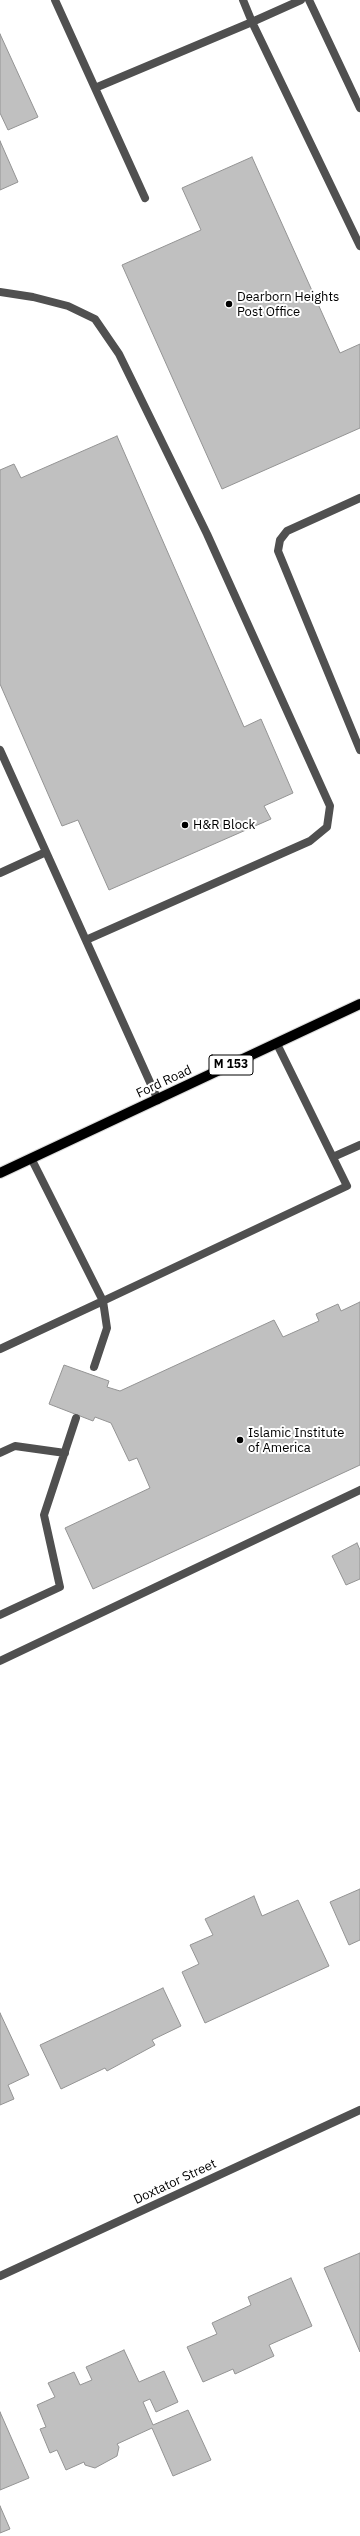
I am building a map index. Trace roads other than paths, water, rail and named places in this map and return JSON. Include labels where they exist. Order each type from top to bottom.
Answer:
[{"type":"main road","name":"Ford Road","points":[[0,1173],[360,1004]]},
{"type":"street","points":[[55,0],[145,198]]},
{"type":"street","points":[[243,0],[252,22],[360,246]]},
{"type":"street","points":[[95,88],[301,0]]},
{"type":"street","points":[[310,0],[360,108]]},
{"type":"street","points":[[0,292],[33,297],[68,306],[94,319],[119,354],[207,534],[330,806],[328,827],[310,841],[86,940]]},
{"type":"street","points":[[360,498],[286,531],[280,540],[278,551],[360,749]]},
{"type":"street","points":[[0,750],[158,1100]]},
{"type":"street","points":[[0,873],[46,852]]},
{"type":"street","points":[[0,1349],[347,1186],[277,1044]]},
{"type":"street","points":[[333,1158],[360,1145]]},
{"type":"street","points":[[31,1158],[103,1301],[107,1328],[94,1367]]},
{"type":"street","points":[[0,1615],[60,1587],[44,1515],[76,1418]]},
{"type":"street","points":[[0,1453],[15,1446],[65,1453]]},
{"type":"street","points":[[0,1661],[360,1490]]},
{"type":"street","name":"Doxtator Street","points":[[0,2276],[360,2110]]},
{"type":"place","name":"Dearborn Heights Post Office","points":[[229,304]]},
{"type":"place","name":"H&R Block","points":[[185,825]]},
{"type":"place","name":"Islamic Institute of America","points":[[240,1440]]}]
